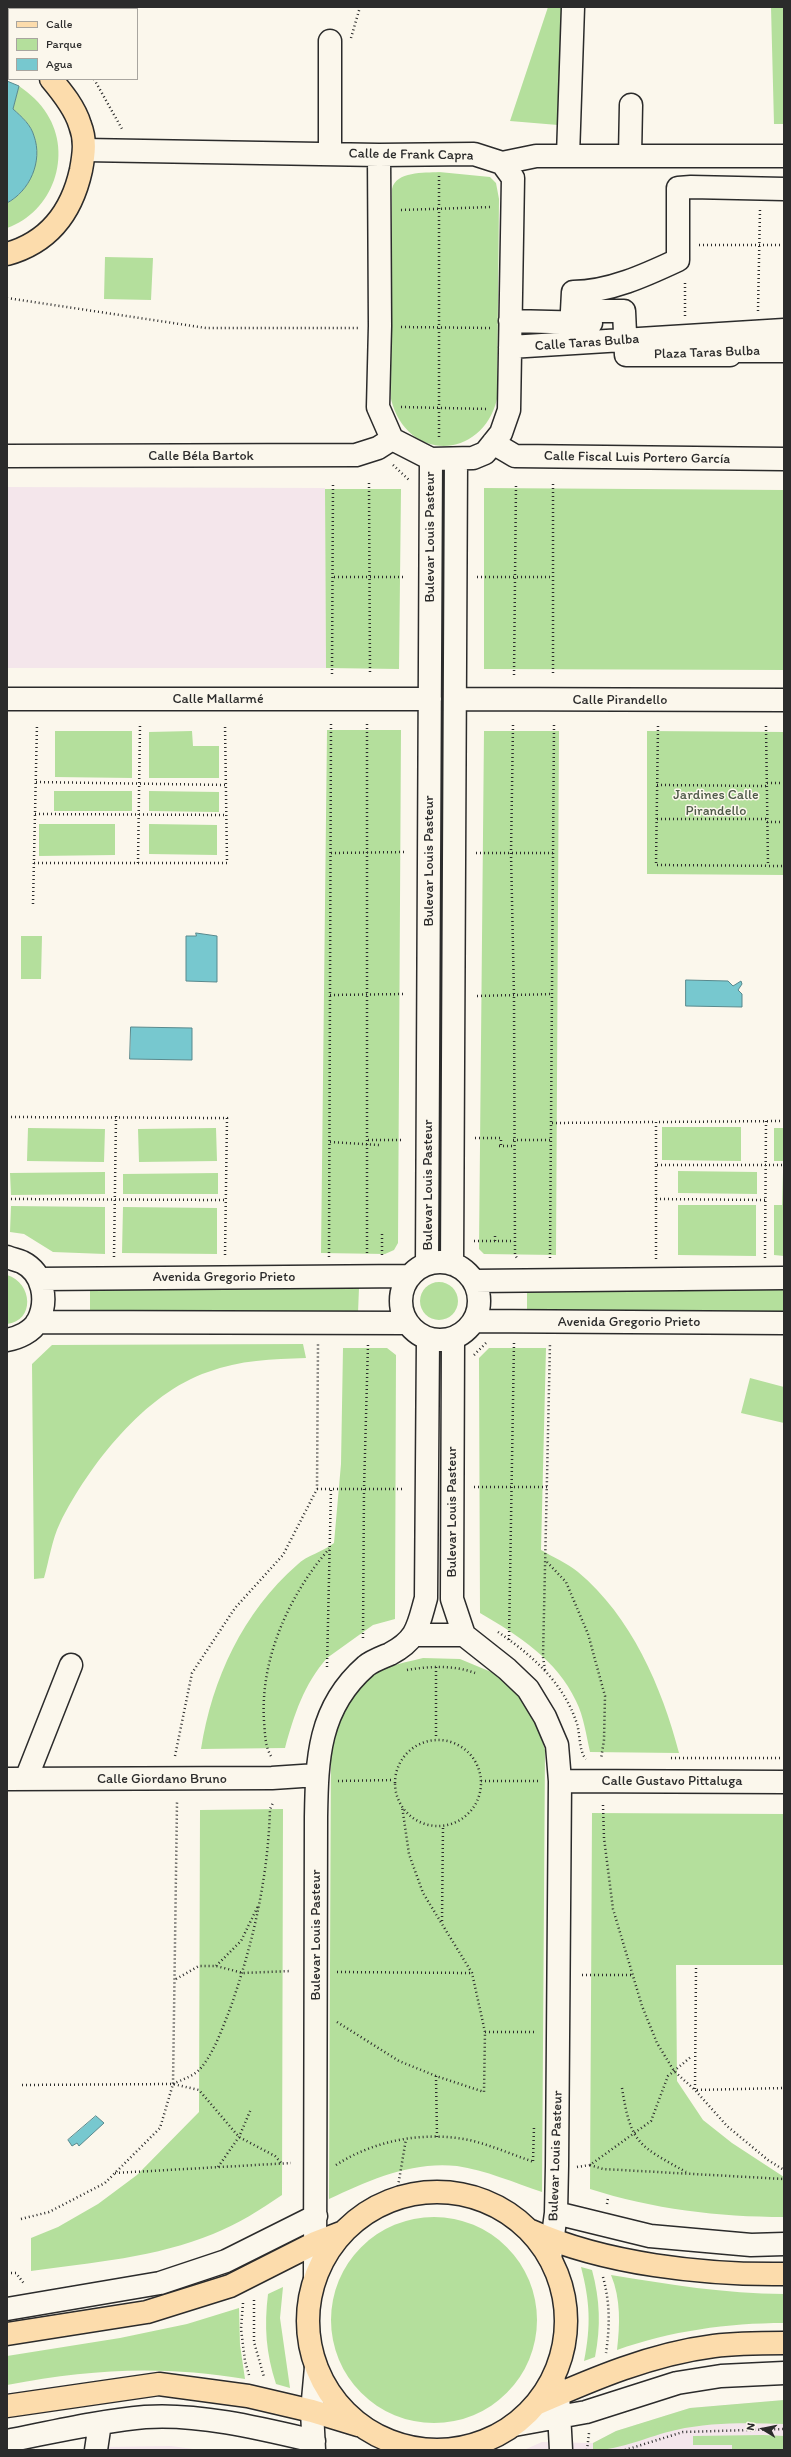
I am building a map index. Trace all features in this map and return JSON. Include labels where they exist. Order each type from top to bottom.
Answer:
[{"type":"main road","points":[[7,254],[15,252],[47,233],[68,210],[76,192],[85,150],[80,124],[65,96],[52,80]]},
{"type":"main road","points":[[360,2426],[334,2399],[316,2367],[310,2345],[307,2322],[309,2299],[315,2277],[326,2254],[341,2233],[363,2215],[396,2198],[415,2193],[443,2191],[471,2195],[497,2206],[515,2217],[551,2249],[559,2277],[566,2318],[565,2339],[556,2387]]},
{"type":"main road","points":[[7,2334],[147,2312],[239,2282],[315,2243],[341,2233]]},
{"type":"main road","points":[[551,2249],[602,2254],[680,2268],[748,2274],[784,2274]]},
{"type":"main road","points":[[7,2406],[159,2384],[248,2396],[312,2411],[360,2426],[389,2442],[414,2448],[454,2450],[486,2441],[514,2425],[556,2387],[665,2355],[714,2346],[784,2343]]},
{"type":"street","points":[[568,156],[573,7]]},
{"type":"street","points":[[330,154],[340,42]]},
{"type":"street","points":[[630,156],[631,105]]},
{"type":"street","name":"Calle de Frank Capra","points":[[85,150],[379,155],[474,154],[502,163],[536,156],[784,156]]},
{"type":"street","points":[[379,155],[380,210],[373,327],[378,407],[385,443]]},
{"type":"street","points":[[443,459],[473,458],[485,454],[501,433],[509,410],[513,178],[502,163]]},
{"type":"street","name":"Plaza Taras Bulba","points":[[784,189],[691,186],[678,188],[678,260],[615,284],[586,292],[573,292],[572,311],[624,311],[620,332],[626,355],[730,355],[730,351],[784,350]]},
{"type":"street","name":"Calle Taras Bulba","points":[[510,332],[620,332],[684,337],[784,330]]},
{"type":"street","name":"Calle Béla Bartok","points":[[7,456],[324,456],[356,454],[385,443]]},
{"type":"street","name":"Bulevar Louis Pasteur","points":[[385,443],[443,459]]},
{"type":"street","name":"Calle Fiscal Luis Portero García","points":[[493,443],[515,456],[784,459]]},
{"type":"street","name":"Bulevar Louis Pasteur","points":[[427,1264],[430,699],[443,459]]},
{"type":"street","name":"Bulevar Louis Pasteur","points":[[443,459],[455,699],[452,1264]]},
{"type":"street","name":"Calle Mallarmé","points":[[7,699],[430,699]]},
{"type":"street","name":"Calle Pirandello","points":[[455,699],[784,700]]},
{"type":"street","points":[[7,1257],[23,1262],[39,1279],[44,1300],[37,1322],[21,1337],[7,1340]]},
{"type":"street","points":[[440,1261],[452,1264],[465,1270],[474,1281],[479,1301],[474,1321],[468,1329],[453,1339],[428,1339],[416,1333],[407,1323],[402,1311],[401,1299],[403,1287],[410,1276],[427,1264],[440,1261]]},
{"type":"street","name":"Avenida Gregorio Prieto","points":[[39,1279],[410,1276]]},
{"type":"street","points":[[474,1281],[784,1278]]},
{"type":"street","name":"Avenida Gregorio Prieto","points":[[474,1321],[784,1323]]},
{"type":"street","points":[[37,1322],[407,1323]]},
{"type":"street","name":"Bulevar Louis Pasteur","points":[[315,2277],[330,1777],[320,1744],[331,1713],[348,1685],[367,1666],[398,1650],[416,1635],[426,1598],[428,1339]]},
{"type":"street","name":"Bulevar Louis Pasteur","points":[[453,1339],[452,1599],[464,1635],[507,1669],[528,1689],[545,1717],[556,1745],[560,1781],[556,2212],[551,2249]]},
{"type":"street","points":[[416,1635],[464,1635]]},
{"type":"street","points":[[16,1779],[71,1665]]},
{"type":"street","name":"Calle Giordano Bruno","points":[[16,1779],[330,1777]]},
{"type":"street","name":"Calle Gustavo Pittaluga","points":[[560,1781],[784,1782]]},
{"type":"street","points":[[556,2212],[650,2236],[751,2245],[784,2244]]},
{"type":"street","points":[[7,2309],[160,2283],[226,2261],[316,2216]]},
{"type":"street","points":[[7,2441],[145,2417],[168,2416],[245,2426],[314,2446],[312,2411],[316,2367]]},
{"type":"street","points":[[514,2425],[560,2418],[586,2412],[677,2383],[721,2376],[784,2373]]},
{"type":"street","points":[[556,2387],[560,2418],[561,2450]]},
{"type":"street","points":[[96,2450],[100,2424]]},
{"type":"path","points":[[340,42],[360,7]]},
{"type":"path","points":[[95,80],[122,126],[123,150]]},
{"type":"path","points":[[439,155],[439,408],[443,459]]},
{"type":"path","points":[[758,332],[760,188]]},
{"type":"path","points":[[380,210],[513,207]]},
{"type":"path","points":[[692,245],[784,245]]},
{"type":"path","points":[[684,337],[685,275]]},
{"type":"path","points":[[7,298],[206,328],[439,327],[510,332]]},
{"type":"path","points":[[378,407],[509,410]]},
{"type":"path","points":[[385,443],[413,486]]},
{"type":"path","points":[[332,674],[334,577],[333,483]]},
{"type":"path","points":[[369,484],[370,674]]},
{"type":"path","points":[[514,675],[516,484]]},
{"type":"path","points":[[553,484],[553,675]]},
{"type":"path","points":[[334,577],[406,576]]},
{"type":"path","points":[[477,577],[553,577]]},
{"type":"path","points":[[33,904],[37,724]]},
{"type":"path","points":[[138,863],[140,724]]},
{"type":"path","points":[[34,863],[227,863],[226,724]]},
{"type":"path","points":[[329,1259],[331,724]]},
{"type":"path","points":[[367,724],[368,1276]]},
{"type":"path","points":[[513,725],[511,853],[514,996],[514,1241],[515,1258],[522,1258]]},
{"type":"path","points":[[544,1258],[551,1258],[554,725]]},
{"type":"path","points":[[658,726],[656,865],[784,866]]},
{"type":"path","points":[[766,726],[768,866]]},
{"type":"path","points":[[36,782],[226,785]]},
{"type":"path","points":[[657,785],[784,783]]},
{"type":"path","points":[[35,814],[226,815]]},
{"type":"path","points":[[657,819],[767,820],[784,822]]},
{"type":"path","points":[[331,853],[406,852]]},
{"type":"path","points":[[476,853],[553,853]]},
{"type":"path","points":[[330,995],[367,996],[405,994]]},
{"type":"path","points":[[477,996],[553,994]]},
{"type":"path","points":[[7,1117],[116,1116],[227,1118],[225,1259]]},
{"type":"path","points":[[114,1258],[116,1116]]},
{"type":"path","points":[[765,1259],[766,1121]]},
{"type":"path","points":[[552,1123],[784,1121]]},
{"type":"path","points":[[656,1122],[656,1259]]},
{"type":"path","points":[[475,1138],[501,1138],[500,1146],[513,1146]]},
{"type":"path","points":[[368,1140],[404,1140]]},
{"type":"path","points":[[513,1140],[552,1140]]},
{"type":"path","points":[[329,1142],[379,1145]]},
{"type":"path","points":[[656,1165],[784,1165]]},
{"type":"path","points":[[7,1199],[225,1200]]},
{"type":"path","points":[[656,1200],[766,1200]]},
{"type":"path","points":[[382,1234],[382,1259]]},
{"type":"path","points":[[495,1234],[495,1240]]},
{"type":"path","points":[[474,1241],[514,1241]]},
{"type":"path","points":[[363,1638],[364,1489],[368,1323]]},
{"type":"path","points":[[474,1364],[474,1356],[490,1340]]},
{"type":"path","points":[[508,1341],[522,1342]]},
{"type":"path","points":[[175,1756],[192,1673],[235,1608],[283,1555],[317,1489],[318,1342]]},
{"type":"path","points":[[507,1669],[509,1640],[514,1342]]},
{"type":"path","points":[[543,1342],[558,1342]]},
{"type":"path","points":[[545,1678],[546,1670],[543,1657],[547,1562],[550,1342]]},
{"type":"path","points":[[474,1479],[474,1494]]},
{"type":"path","points":[[452,1487],[547,1487]]},
{"type":"path","points":[[317,1489],[402,1489]]},
{"type":"path","points":[[327,1666],[331,1489]]},
{"type":"path","points":[[271,1757],[266,1748],[263,1700],[270,1655],[297,1594],[310,1571],[329,1549]]},
{"type":"path","points":[[547,1562],[566,1582],[588,1634],[605,1696],[604,1740],[601,1759]]},
{"type":"path","points":[[491,1628],[509,1640],[546,1670],[563,1691],[577,1724],[584,1759],[590,1759]]},
{"type":"path","points":[[402,1672],[436,1667],[462,1668],[481,1675]]},
{"type":"path","points":[[436,1667],[436,1739]]},
{"type":"path","points":[[436,1739],[453,1742],[467,1751],[477,1765],[481,1781],[476,1802],[463,1818],[443,1826],[427,1825],[413,1818],[402,1806],[396,1794],[395,1780],[401,1760],[416,1745],[436,1739]]},
{"type":"path","points":[[665,1758],[784,1758]]},
{"type":"path","points":[[596,1759],[609,1759]]},
{"type":"path","points":[[538,1774],[538,1788]]},
{"type":"path","points":[[330,1777],[395,1780]]},
{"type":"path","points":[[330,1777],[337,1788]]},
{"type":"path","points":[[481,1781],[538,1782]]},
{"type":"path","points":[[22,2218],[49,2212],[105,2183],[160,2128],[173,2084],[176,1979],[177,1802]]},
{"type":"path","points":[[173,2084],[199,2070],[223,2027],[243,1973],[261,1900],[268,1852],[270,1809],[273,1803]]},
{"type":"path","points":[[337,2022],[400,2061],[436,2076],[484,2092],[485,2032],[472,1973],[442,1921],[423,1893],[409,1854],[402,1806]]},
{"type":"path","points":[[603,1806],[604,1838],[613,1909],[632,1976],[657,2043],[674,2071],[695,2090],[727,2126],[768,2160],[784,2170]]},
{"type":"path","points":[[442,1921],[443,1826]]},
{"type":"path","points":[[216,1966],[241,1941],[261,1900]]},
{"type":"path","points":[[337,1964],[337,1979]]},
{"type":"path","points":[[176,1979],[199,1966],[216,1966],[243,1973],[291,1971]]},
{"type":"path","points":[[695,2090],[696,1968]]},
{"type":"path","points":[[337,1972],[472,1973]]},
{"type":"path","points":[[582,1975],[632,1976]]},
{"type":"path","points":[[337,2015],[337,2030]]},
{"type":"path","points":[[536,2025],[536,2040]]},
{"type":"path","points":[[485,2032],[544,2033]]},
{"type":"path","points":[[581,2167],[590,2165],[651,2121],[668,2076],[692,2056]]},
{"type":"path","points":[[436,2076],[437,2137]]},
{"type":"path","points":[[22,2085],[173,2084],[199,2090],[239,2137],[275,2156],[282,2164]]},
{"type":"path","points":[[622,2088],[626,2114],[633,2134],[641,2144],[687,2173]]},
{"type":"path","points":[[695,2090],[784,2088]]},
{"type":"path","points":[[217,2168],[239,2137],[251,2109]]},
{"type":"path","points":[[533,2161],[534,2124]]},
{"type":"path","points":[[333,2167],[375,2146],[406,2139],[437,2137],[470,2140],[538,2163]]},
{"type":"path","points":[[396,2198],[406,2139]]},
{"type":"path","points":[[338,2156],[338,2164]]},
{"type":"path","points":[[115,2173],[292,2163]]},
{"type":"path","points":[[590,2165],[603,2170],[784,2179]]},
{"type":"path","points":[[602,2272],[609,2299],[610,2315],[606,2353]]},
{"type":"path","points":[[239,2282],[244,2305],[241,2329],[243,2346],[251,2379],[248,2396]]},
{"type":"path","points":[[254,2300],[254,2342],[265,2384]]},
{"type":"path","points":[[625,2450],[683,2432],[784,2429]]},
{"type":"shaded area","points":[[7,487],[325,488],[326,668],[7,668]]},
{"type":"shaded area","points":[[784,2400],[784,2450],[524,2450],[542,2442],[593,2443],[616,2431],[690,2408]]},
{"type":"shaded area","points":[[171,2446],[201,2450],[79,2450],[103,2447]]},
{"type":"green space","points":[[548,7],[562,7],[558,125],[510,121]]},
{"type":"green space","points":[[771,7],[784,7],[784,124],[774,124]]},
{"type":"green space","points":[[19,86],[34,98],[41,106],[55,130],[58,147],[58,164],[54,180],[47,196],[36,209],[23,220],[7,228],[7,203],[15,198],[28,184],[35,165],[36,155],[36,146],[31,128],[13,109]]},
{"type":"green space","points":[[439,172],[490,177],[496,183],[499,199],[497,399],[489,419],[476,434],[461,443],[444,446],[427,443],[412,434],[399,420],[391,399],[392,189],[399,179],[405,176],[419,173]]},
{"type":"green space","points":[[105,257],[153,258],[151,300],[104,299]]},
{"type":"green space","points":[[484,488],[784,490],[784,670],[484,669]]},
{"type":"green space","points":[[325,489],[401,489],[399,669],[326,668]]},
{"type":"green space","points":[[327,730],[401,730],[398,1243],[394,1250],[385,1254],[321,1253]]},
{"type":"green space","points":[[55,731],[132,731],[132,778],[55,777]]},
{"type":"green space","points":[[192,731],[193,746],[219,746],[219,778],[149,778],[149,732]]},
{"type":"green space","points":[[484,731],[559,731],[556,1255],[484,1254],[479,1249]]},
{"type":"green space","name":"Jardines Calle Pirandello","points":[[647,731],[784,732],[784,875],[647,874]]},
{"type":"green space","points":[[54,791],[132,791],[132,811],[54,811]]},
{"type":"green space","points":[[149,791],[219,792],[219,812],[149,811]]},
{"type":"green space","points":[[39,824],[115,824],[115,855],[39,856]]},
{"type":"green space","points":[[149,824],[217,825],[217,855],[149,854]]},
{"type":"green space","points":[[21,936],[42,936],[41,979],[21,979]]},
{"type":"green space","points":[[662,1127],[741,1127],[741,1161],[662,1160]]},
{"type":"green space","points":[[28,1128],[105,1129],[104,1162],[27,1161]]},
{"type":"green space","points":[[216,1128],[217,1161],[139,1162],[138,1129]]},
{"type":"green space","points":[[774,1128],[784,1128],[784,1161],[774,1161]]},
{"type":"green space","points":[[678,1171],[757,1172],[757,1194],[678,1193]]},
{"type":"green space","points":[[105,1172],[105,1194],[11,1195],[10,1173]]},
{"type":"green space","points":[[783,1172],[784,1256],[774,1255],[774,1205],[782,1205]]},
{"type":"green space","points":[[218,1173],[218,1194],[123,1194],[123,1174]]},
{"type":"green space","points":[[678,1205],[756,1205],[756,1256],[678,1255]]},
{"type":"green space","points":[[11,1206],[105,1207],[105,1254],[53,1252],[24,1234],[10,1232]]},
{"type":"green space","points":[[123,1207],[217,1208],[217,1254],[122,1253]]},
{"type":"green space","points":[[7,1275],[16,1279],[22,1286],[26,1293],[27,1301],[26,1309],[22,1316],[16,1321],[7,1324]]},
{"type":"green space","points":[[435,1282],[443,1282],[453,1287],[457,1294],[457,1308],[453,1315],[443,1320],[435,1320],[425,1315],[423,1312],[420,1305],[420,1297],[425,1287],[428,1285]]},
{"type":"green space","points":[[90,1287],[359,1288],[358,1313],[90,1311]]},
{"type":"green space","points":[[527,1289],[784,1290],[784,1314],[527,1313]]},
{"type":"green space","points":[[303,1344],[306,1358],[244,1363],[208,1372],[185,1382],[162,1396],[141,1414],[121,1434],[86,1478],[57,1529],[44,1578],[34,1579],[32,1364],[52,1345]]},
{"type":"green space","points":[[343,1348],[387,1348],[396,1355],[395,1619],[373,1625],[327,1658],[312,1678],[306,1689],[292,1724],[285,1748],[201,1749],[213,1697],[222,1672],[246,1625],[278,1584],[297,1565],[334,1543],[341,1464]]},
{"type":"green space","points":[[489,1348],[546,1348],[541,1550],[578,1572],[597,1590],[629,1631],[654,1678],[664,1703],[679,1753],[590,1752],[579,1707],[568,1686],[558,1673],[535,1650],[522,1640],[480,1613],[479,1358]]},
{"type":"green space","points":[[750,1378],[784,1387],[784,1423],[741,1413]]},
{"type":"green space","points":[[423,1658],[460,1659],[496,1674],[525,1699],[537,1724],[545,1750],[542,2192],[478,2170],[457,2166],[440,2165],[407,2169],[375,2179],[329,2199],[331,1738],[352,1697],[368,1680],[387,1668],[400,1663]]},
{"type":"green space","points":[[283,1809],[282,2195],[231,2226],[192,2242],[147,2254],[31,2271],[31,2238],[58,2227],[98,2204],[137,2175],[199,2112],[200,1810]]},
{"type":"green space","points":[[592,1813],[784,1814],[784,1965],[676,1965],[677,2081],[703,2120],[732,2143],[784,2177],[784,2217],[760,2217],[710,2213],[661,2207],[590,2189]]},
{"type":"green space","points":[[434,2217],[454,2219],[473,2225],[482,2229],[507,2247],[525,2272],[529,2281],[535,2300],[537,2320],[535,2340],[529,2359],[525,2368],[507,2393],[482,2411],[473,2415],[454,2421],[434,2423],[414,2421],[395,2415],[386,2411],[361,2393],[343,2368],[339,2359],[333,2340],[331,2320],[333,2300],[339,2281],[343,2272],[361,2247],[386,2229],[395,2225],[414,2219]]},
{"type":"green space","points":[[581,2267],[592,2270],[597,2292],[599,2313],[595,2357],[584,2361],[588,2336],[588,2303]]},
{"type":"green space","points":[[611,2275],[718,2290],[762,2294],[784,2294],[784,2323],[763,2323],[699,2329],[637,2343],[617,2350],[619,2312],[617,2293]]},
{"type":"green space","points":[[283,2287],[280,2318],[290,2388],[276,2384],[268,2351],[266,2329],[268,2294]]},
{"type":"green space","points":[[239,2308],[240,2345],[245,2379],[184,2372],[126,2371],[68,2375],[7,2385],[7,2356],[120,2338],[187,2324]]},
{"type":"green space","points":[[784,2400],[784,2424],[744,2423],[689,2427],[614,2448],[593,2450],[593,2443],[616,2431],[690,2408]]},
{"type":"green space","points":[[693,2436],[784,2436],[784,2450],[732,2450],[732,2445],[693,2445]]},
{"type":"water","points":[[7,81],[19,86],[13,109],[31,128],[37,155],[28,183],[15,198],[7,203]]},
{"type":"water","points":[[196,933],[217,936],[217,982],[186,981],[186,936],[196,936]]},
{"type":"water","points":[[686,980],[728,981],[733,986],[741,981],[742,984],[738,990],[742,994],[742,1007],[686,1006]]},
{"type":"water","points":[[131,1027],[192,1028],[192,1060],[130,1059]]},
{"type":"water","points":[[96,2116],[104,2123],[79,2146],[77,2143],[72,2146],[68,2140]]}]
